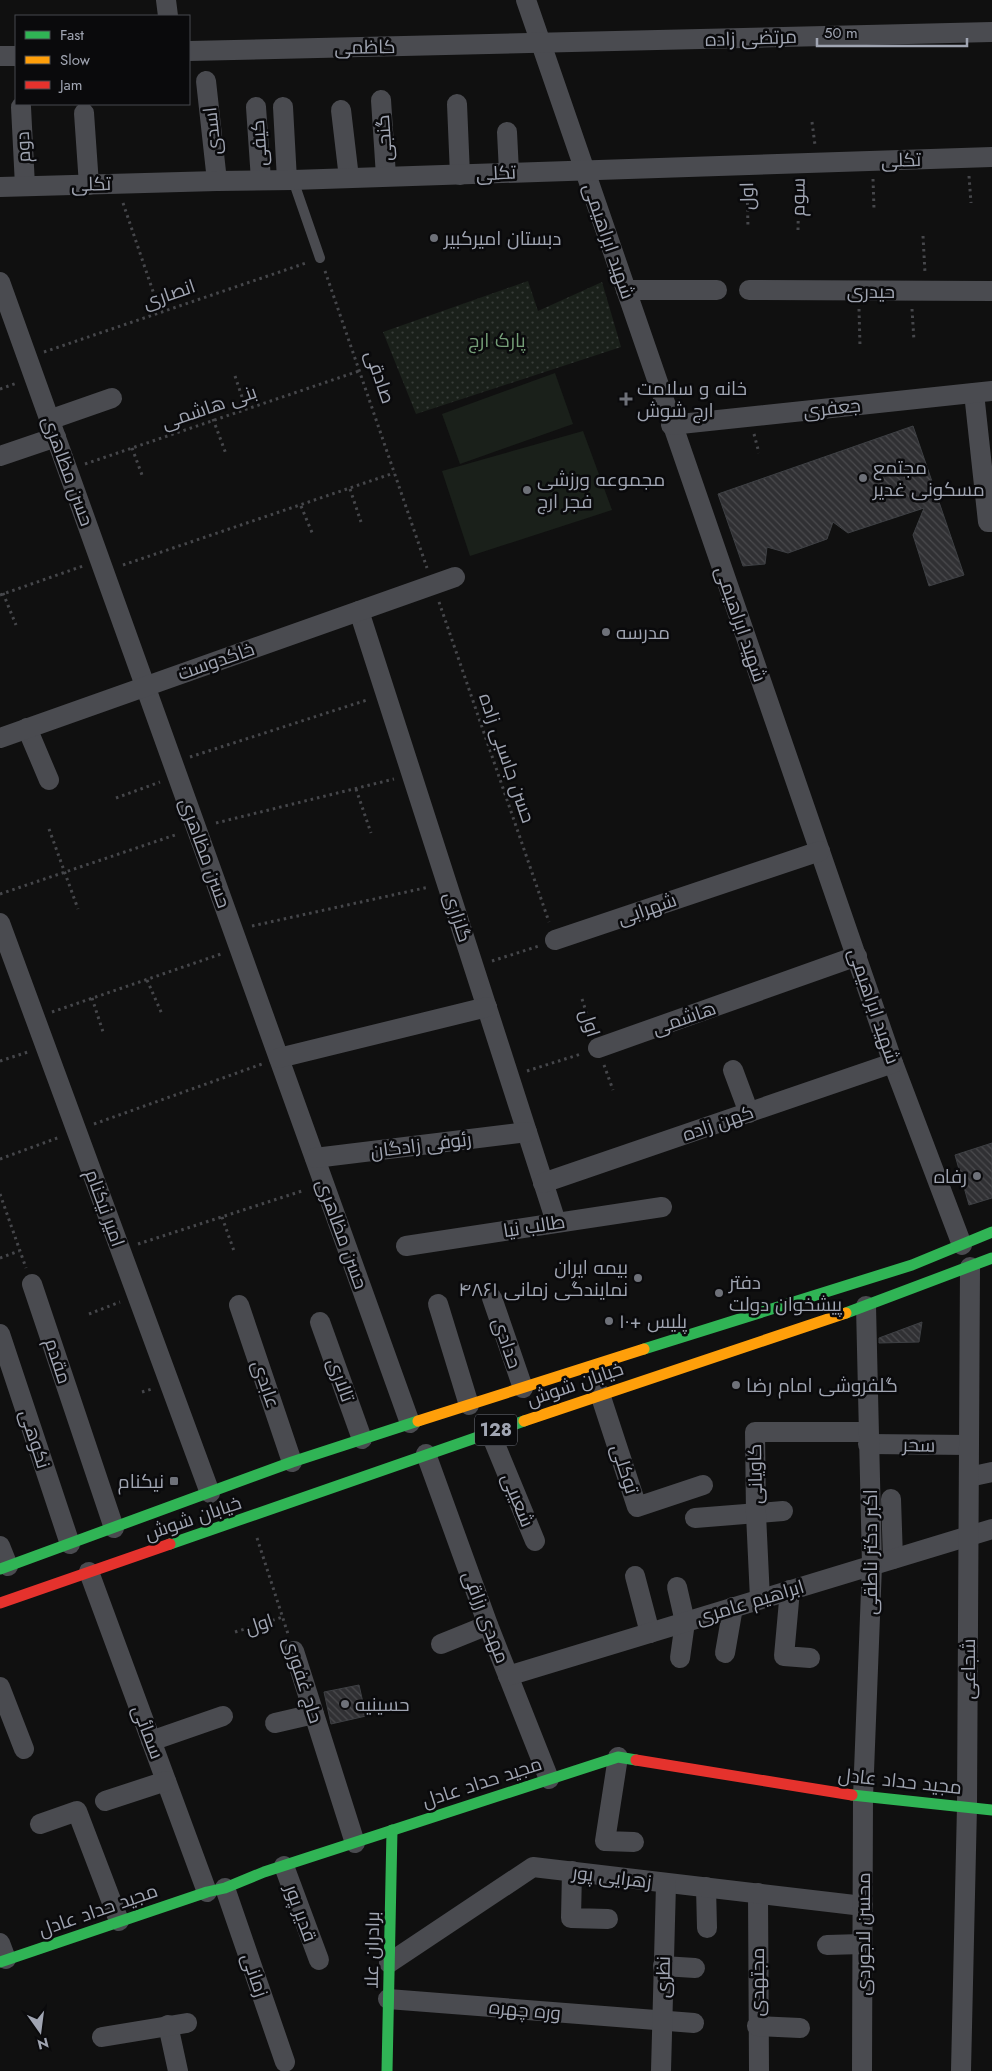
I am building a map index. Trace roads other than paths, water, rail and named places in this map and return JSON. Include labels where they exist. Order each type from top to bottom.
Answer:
[{"type":"main road","name":"خیابان شوش","points":[[4,1568],[292,1462],[410,1422],[912,1265],[992,1232]]},
{"type":"main road","points":[[962,1245],[970,1267]]},
{"type":"main road","name":"خیابان شوش","points":[[0,1603],[600,1394],[866,1306],[992,1258]]},
{"type":"main road","name":"مجید حداد عادل","points":[[2,1955],[216,1890],[392,1830],[618,1757],[863,1797],[992,1810]]},
{"type":"main road","name":"برادران علا","points":[[387,2071],[392,1830]]},
{"type":"street","points":[[166,0],[168,15]]},
{"type":"street","name":"شهید ابراهیمی","points":[[526,0],[893,1063],[962,1245]]},
{"type":"street","name":"مرتضی زاده","points":[[541,44],[992,32]]},
{"type":"street","name":"کاظمی","points":[[190,51],[541,44]]},
{"type":"street","points":[[0,56],[15,56]]},
{"type":"street","name":"اسدی","points":[[206,82],[217,181]]},
{"type":"street","name":"گنجی","points":[[381,100],[386,176]]},
{"type":"street","points":[[457,104],[460,175]]},
{"type":"street","name":"دوم","points":[[21,107],[25,186]]},
{"type":"street","name":"کیفی","points":[[256,107],[261,180]]},
{"type":"street","points":[[283,107],[290,180]]},
{"type":"street","points":[[341,110],[348,178]]},
{"type":"street","points":[[84,113],[88,184]]},
{"type":"street","points":[[507,132],[509,172]]},
{"type":"street","name":"تکلی","points":[[0,187],[992,158]]},
{"type":"street","name":"حسن مظاهری","points":[[0,282],[4,309],[27,358],[53,429],[410,1422]]},
{"type":"street","points":[[626,290],[717,290]]},
{"type":"street","name":"حیدری","points":[[749,290],[992,291]]},
{"type":"street","points":[[983,392],[988,522],[992,522]]},
{"type":"street","name":"جعفری","points":[[671,424],[983,392]]},
{"type":"street","points":[[0,456],[112,398]]},
{"type":"street","name":"خاکدوست","points":[[0,738],[455,577]]},
{"type":"street","name":"گلزاری","points":[[359,611],[556,1222]]},
{"type":"street","points":[[27,728],[49,780]]},
{"type":"street","name":"شهرابی","points":[[555,940],[820,851]]},
{"type":"street","name":"امیر نیکنام","points":[[0,923],[210,1493]]},
{"type":"street","name":"هاشمی","points":[[598,1048],[857,956]]},
{"type":"street","points":[[279,1058],[487,1007]]},
{"type":"street","name":"کهن زاده","points":[[543,1183],[893,1063]]},
{"type":"street","points":[[733,1070],[749,1112]]},
{"type":"street","name":"رئوفی زادگان","points":[[315,1158],[527,1132]]},
{"type":"street","name":"طالب نیا","points":[[406,1246],[556,1222],[662,1208]]},
{"type":"street","name":"شجاعی","points":[[961,2071],[967,1806],[970,1267]]},
{"type":"street","name":"مقدم","points":[[32,1284],[114,1528]]},
{"type":"street","name":"حدادی","points":[[492,1298],[523,1388]]},
{"type":"street","points":[[438,1304],[468,1405]]},
{"type":"street","name":"عابدی","points":[[239,1305],[292,1462]]},
{"type":"street","name":"اکبر دکتر ناطقی","points":[[863,1797],[872,1565],[866,1306]]},
{"type":"street","name":"تالاری","points":[[320,1322],[362,1439]]},
{"type":"street","name":"نکوهی","points":[[0,1334],[70,1544]]},
{"type":"street","name":"توکلی","points":[[600,1394],[637,1507],[703,1485]]},
{"type":"street","name":"شعیبی","points":[[490,1432],[535,1541]]},
{"type":"street","name":"کاویانی","points":[[760,1599],[755,1432],[868,1438]]},
{"type":"street","name":"سحر","points":[[868,1438],[969,1445]]},
{"type":"street","name":"مهدی رزاقی","points":[[426,1454],[488,1625],[549,1779]]},
{"type":"street","points":[[969,1477],[992,1472]]},
{"type":"street","points":[[891,1499],[893,1559]]},
{"type":"street","points":[[695,1518],[783,1511]]},
{"type":"street","name":"ابراهیم عامری","points":[[508,1676],[992,1529]]},
{"type":"street","points":[[0,1546],[4,1568]]},
{"type":"street","name":"سمائی","points":[[89,1572],[166,1781],[216,1890]]},
{"type":"street","points":[[635,1576],[650,1632]]},
{"type":"street","points":[[677,1587],[685,1622],[680,1658]]},
{"type":"street","points":[[790,1590],[784,1656],[810,1658]]},
{"type":"street","points":[[725,1653],[733,1607]]},
{"type":"street","points":[[441,1644],[488,1625]]},
{"type":"street","name":"حاج غفوری","points":[[294,1652],[355,1843]]},
{"type":"street","points":[[0,1687],[24,1749]]},
{"type":"street","points":[[275,1723],[314,1714]]},
{"type":"street","points":[[151,1741],[223,1716]]},
{"type":"street","points":[[618,1757],[605,1841],[634,1842]]},
{"type":"street","points":[[105,1801],[166,1781]]},
{"type":"street","name":"محسن لاجوردی","points":[[862,2071],[863,1797]]},
{"type":"street","points":[[40,1824],[78,1811],[119,1921]]},
{"type":"street","name":"قدیر پور","points":[[284,1866],[319,1960]]},
{"type":"street","name":"زهرایی پور","points":[[389,1962],[533,1867],[862,1906]]},
{"type":"street","points":[[572,1872],[572,1918],[608,1919]]},
{"type":"street","name":"نظری","points":[[661,2071],[662,1966],[666,1884]]},
{"type":"street","points":[[706,1887],[707,1928]]},
{"type":"street","name":"زمانی","points":[[216,1890],[285,2062]]},
{"type":"street","name":"مجتهدی","points":[[758,1893],[758,2071]]},
{"type":"street","points":[[827,1945],[862,1944]]},
{"type":"street","points":[[662,1966],[695,1968]]},
{"type":"street","name":"وره چهره","points":[[388,1999],[662,2021]]},
{"type":"street","points":[[662,2021],[694,2023]]},
{"type":"street","points":[[102,2037],[177,2024],[178,2071]]},
{"type":"street","points":[[757,2026],[800,2028]]},
{"type":"lane","points":[[290,180],[320,258]]},
{"type":"place","name":"دبستان امیرکبیر","points":[[434,238]]},
{"type":"place","name":"خانه و سلامت ارج شوش","points":[[626,399]]},
{"type":"place","name":"مجتمع مسکونی غدیر","points":[[863,478]]},
{"type":"place","name":"مجموعه ورزشی فجر ارج","points":[[527,490]]},
{"type":"place","name":"مدرسه","points":[[606,632]]},
{"type":"place","name":"رفاه","points":[[977,1176]]},
{"type":"place","name":"بیمه ایران نمایندگی زمانی ۴۸۶۱","points":[[638,1278]]},
{"type":"place","name":"دفتر پیشخوان دولت","points":[[719,1293]]},
{"type":"place","name":"پلیس +۱۰","points":[[609,1321]]},
{"type":"place","name":"گلفروشی امام رضا","points":[[736,1385]]},
{"type":"place","name":"نیکنام","points":[[174,1481]]},
{"type":"place","name":"حسینیه","points":[[345,1704]]},
{"type":"park label","name":"پارک ارج","points":[[497,340]]}]
